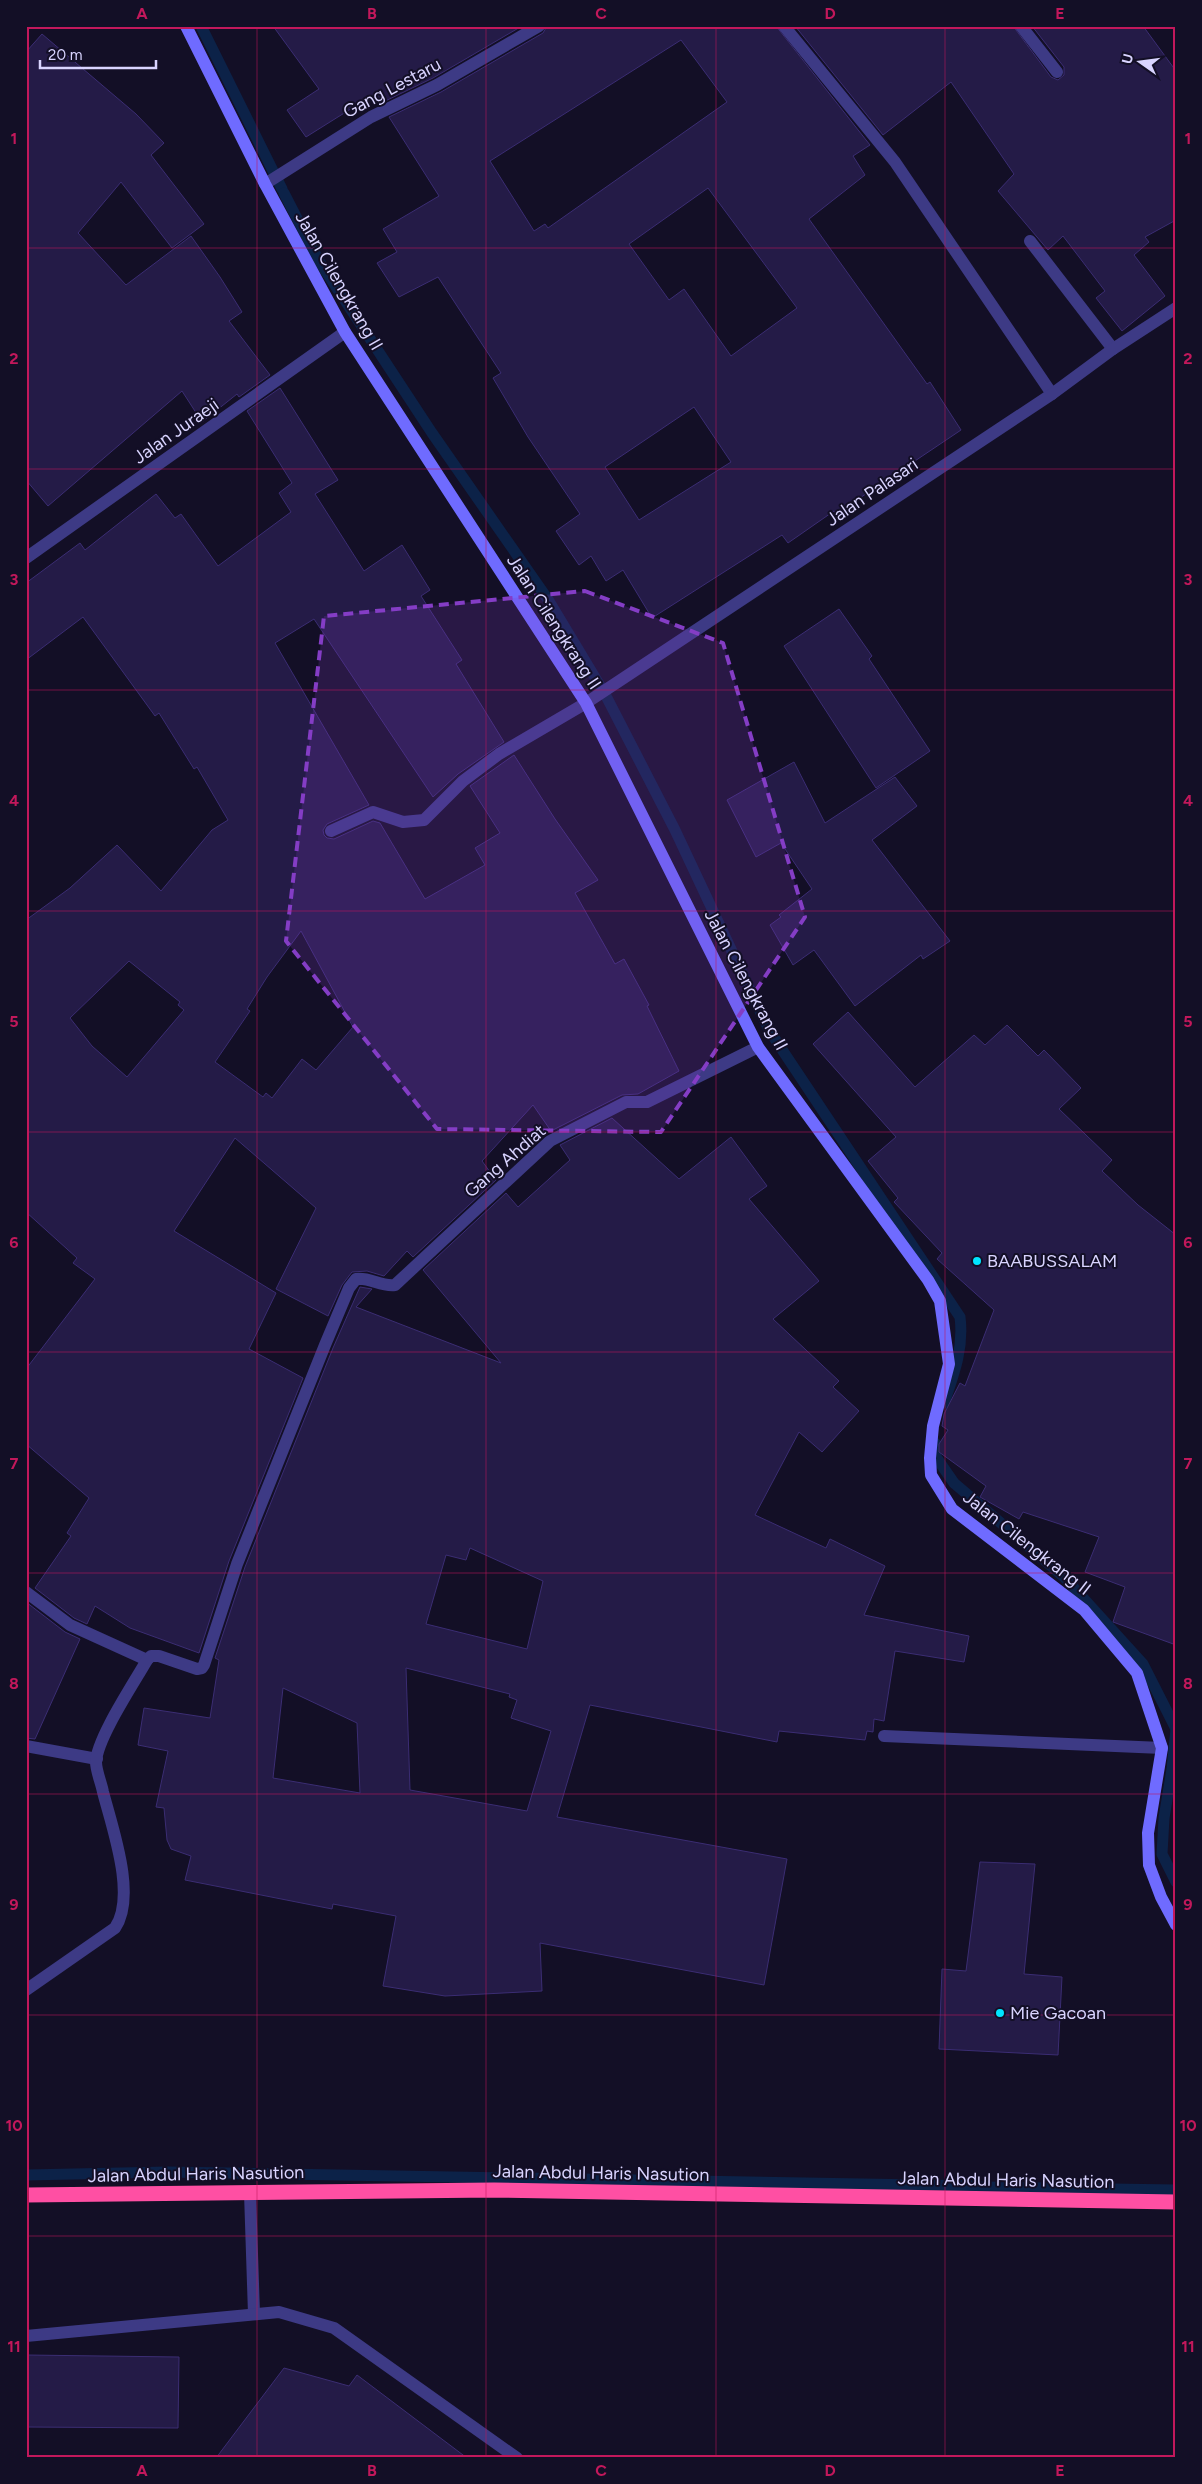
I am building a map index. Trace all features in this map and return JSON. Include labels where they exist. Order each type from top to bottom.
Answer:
[{"type":"highway","name":"Jalan Abdul Haris Nasution","points":[[26,2195],[494,2190],[1176,2202]]},
{"type":"street","name":"Jalan Cilengkrang II","points":[[186,26],[265,184],[345,332],[586,703],[758,1047],[928,1280],[940,1301],[949,1364],[933,1426],[930,1458],[931,1474],[952,1509],[1084,1610],[1137,1673],[1162,1748],[1148,1833],[1148,1865],[1161,1897],[1176,1925]]},
{"type":"street","name":"Gang Lestaru","points":[[265,184],[371,117],[437,85],[539,26]]},
{"type":"street","points":[[784,26],[896,162],[1052,394]]},
{"type":"street","points":[[1021,26],[1057,72]]},
{"type":"street","points":[[1030,241],[1113,349]]},
{"type":"street","name":"Jalan Palasari","points":[[331,831],[373,812],[403,822],[424,820],[463,781],[499,754],[586,703],[1052,394],[1113,349],[1176,308]]},
{"type":"street","name":"Jalan Juraeji","points":[[26,558],[345,332]]},
{"type":"street","name":"Gang Ahdiat","points":[[146,1660],[151,1656],[159,1656],[198,1669],[204,1665],[237,1564],[350,1288],[356,1279],[364,1278],[384,1286],[395,1285],[550,1141],[626,1102],[647,1102],[758,1047]]},
{"type":"street","points":[[26,1592],[70,1625],[146,1660],[104,1737],[96,1759],[120,1861],[124,1907],[120,1920],[115,1928],[26,1990]]},
{"type":"street","points":[[884,1736],[1162,1748]]},
{"type":"street","points":[[26,1746],[96,1759]]},
{"type":"street","points":[[250,2192],[254,2314]]},
{"type":"street","points":[[26,2336],[279,2312],[334,2328],[517,2458]]},
{"type":"highlighted area","points":[[585,591],[723,643],[805,917],[661,1132],[437,1129],[286,941],[324,616]]},
{"type":"building","points":[[273,26],[522,26],[433,78],[379,104],[373,95],[306,137],[287,110],[319,89]]},
{"type":"building","points":[[547,26],[776,26],[870,145],[853,156],[865,175],[809,219],[927,384],[930,382],[961,430],[836,514],[834,511],[788,543],[782,535],[652,618],[623,570],[606,581],[591,556],[579,565],[556,531],[580,514],[528,437],[493,378],[501,373],[438,277],[399,297],[377,263],[397,252],[383,229],[439,196],[389,117],[441,92],[543,33]],"holes":[[[681,40],[727,102],[548,228],[545,224],[534,231],[490,161]],[[708,188],[797,308],[731,356],[684,289],[669,300],[629,244]],[[694,407],[731,462],[639,520],[605,467]]]},
{"type":"building","points":[[795,26],[1013,26],[1051,77],[1058,80],[1064,75],[1064,67],[1032,26],[1143,26],[1176,71],[1176,220],[1145,237],[1149,242],[1134,255],[1165,296],[1122,331],[1096,298],[1105,291],[1063,236],[1048,250],[998,191],[1014,174],[951,82],[883,135]]},
{"type":"building","points":[[42,34],[136,114],[164,143],[151,155],[204,224],[172,248],[121,182],[78,233],[126,285],[191,236],[242,312],[229,321],[270,375],[239,397],[237,394],[202,422],[182,391],[48,506],[26,480],[26,52]]},
{"type":"building","points":[[280,388],[338,480],[315,494],[364,571],[402,545],[430,590],[421,596],[462,660],[456,664],[504,742],[458,774],[433,797],[314,619],[275,643],[369,805],[327,824],[323,830],[324,835],[327,838],[334,839],[373,821],[380,823],[425,899],[485,865],[475,848],[500,833],[470,786],[514,755],[555,819],[598,880],[575,893],[615,964],[624,959],[649,1005],[647,1006],[679,1071],[638,1094],[622,1095],[551,1131],[533,1105],[482,1161],[496,1180],[413,1257],[407,1251],[384,1276],[367,1271],[352,1272],[342,1285],[328,1316],[276,1289],[316,1208],[235,1138],[174,1231],[276,1293],[249,1349],[303,1378],[229,1561],[199,1653],[130,1628],[95,1606],[87,1624],[74,1618],[35,1588],[71,1536],[67,1533],[89,1498],[26,1444],[26,1369],[95,1279],[73,1263],[77,1258],[26,1212],[26,920],[70,888],[117,845],[161,891],[212,830],[228,820],[197,767],[194,769],[159,713],[155,716],[83,617],[26,660],[26,583],[80,543],[85,550],[156,494],[175,518],[181,514],[218,566],[291,512],[279,493],[292,483],[247,411]],"holes":[[[301,931],[353,1027],[316,1070],[302,1059],[272,1098],[266,1093],[263,1097],[215,1062],[250,1011],[247,1009],[267,977]],[[129,961],[180,1002],[178,1005],[184,1010],[127,1077],[92,1046],[70,1018]]]},
{"type":"building","points":[[839,609],[872,656],[869,659],[930,751],[876,788],[784,646]]},
{"type":"building","points":[[794,762],[825,823],[895,777],[917,806],[872,840],[950,941],[923,959],[921,955],[855,1006],[814,950],[793,965],[770,925],[781,917],[779,915],[812,889],[781,843],[756,857],[727,800]]},
{"type":"building","points":[[848,1012],[915,1087],[974,1035],[985,1045],[1007,1025],[1038,1056],[1044,1050],[1081,1088],[1059,1109],[1112,1160],[1102,1171],[1138,1205],[1176,1235],[1176,1645],[1113,1622],[1125,1587],[1085,1572],[1099,1537],[1023,1512],[1019,1519],[980,1497],[986,1486],[939,1452],[939,1444],[948,1430],[942,1426],[944,1414],[960,1383],[965,1386],[994,1310],[937,1259],[942,1253],[894,1202],[898,1198],[868,1161],[896,1137],[813,1044]]},
{"type":"building","points":[[612,1118],[679,1179],[731,1137],[767,1186],[749,1199],[819,1281],[773,1319],[839,1381],[833,1387],[859,1411],[822,1452],[799,1432],[755,1515],[826,1548],[830,1539],[885,1566],[864,1615],[969,1636],[964,1662],[895,1651],[884,1721],[874,1719],[873,1732],[867,1731],[865,1740],[779,1731],[777,1742],[590,1705],[557,1817],[787,1859],[764,1985],[540,1943],[542,1991],[445,1996],[383,1986],[396,1916],[333,1904],[332,1909],[185,1880],[191,1856],[171,1849],[167,1840],[164,1808],[156,1807],[168,1751],[138,1745],[144,1708],[210,1718],[219,1660],[215,1658],[245,1567],[333,1348],[360,1287],[372,1289],[356,1307],[501,1363],[423,1270],[506,1193],[518,1207],[570,1160],[560,1145]],"holes":[[[470,1548],[543,1581],[527,1649],[426,1624],[446,1555],[466,1560]],[[406,1668],[510,1694],[509,1697],[517,1700],[511,1718],[551,1731],[527,1811],[410,1790]],[[283,1688],[357,1723],[360,1793],[273,1778]]]},
{"type":"building","points":[[26,1602],[65,1632],[80,1639],[35,1739],[26,1738]]},
{"type":"building","name":"Mie Gacoan","points":[[980,1862],[1035,1864],[1024,1974],[1062,1977],[1058,2055],[939,2049],[942,1969],[966,1971]]},
{"type":"building","points":[[26,2355],[179,2357],[178,2428],[26,2427]]},
{"type":"building","points":[[284,2368],[349,2386],[357,2375],[467,2458],[216,2458]]},
{"type":"waterway","points":[[201,26],[282,189]]},
{"type":"waterway","points":[[284,193],[319,261],[432,433],[549,601],[602,689]]},
{"type":"waterway","points":[[605,694],[675,830],[769,1030],[960,1317],[961,1339],[959,1350],[955,1371],[944,1403]]},
{"type":"waterway","points":[[935,1443],[936,1457],[954,1483],[1064,1577],[1143,1664],[1176,1729]]},
{"type":"waterway","points":[[1176,1729],[1164,1818],[1162,1854],[1176,1882]]},
{"type":"waterway","points":[[26,2175],[168,2172],[979,2186]]},
{"type":"waterway","points":[[983,2187],[1176,2190]]},
{"type":"place","name":"BAABUSSALAM","points":[[977,1261]]},
{"type":"place","name":"Mie Gacoan","points":[[1000,2013]]}]
